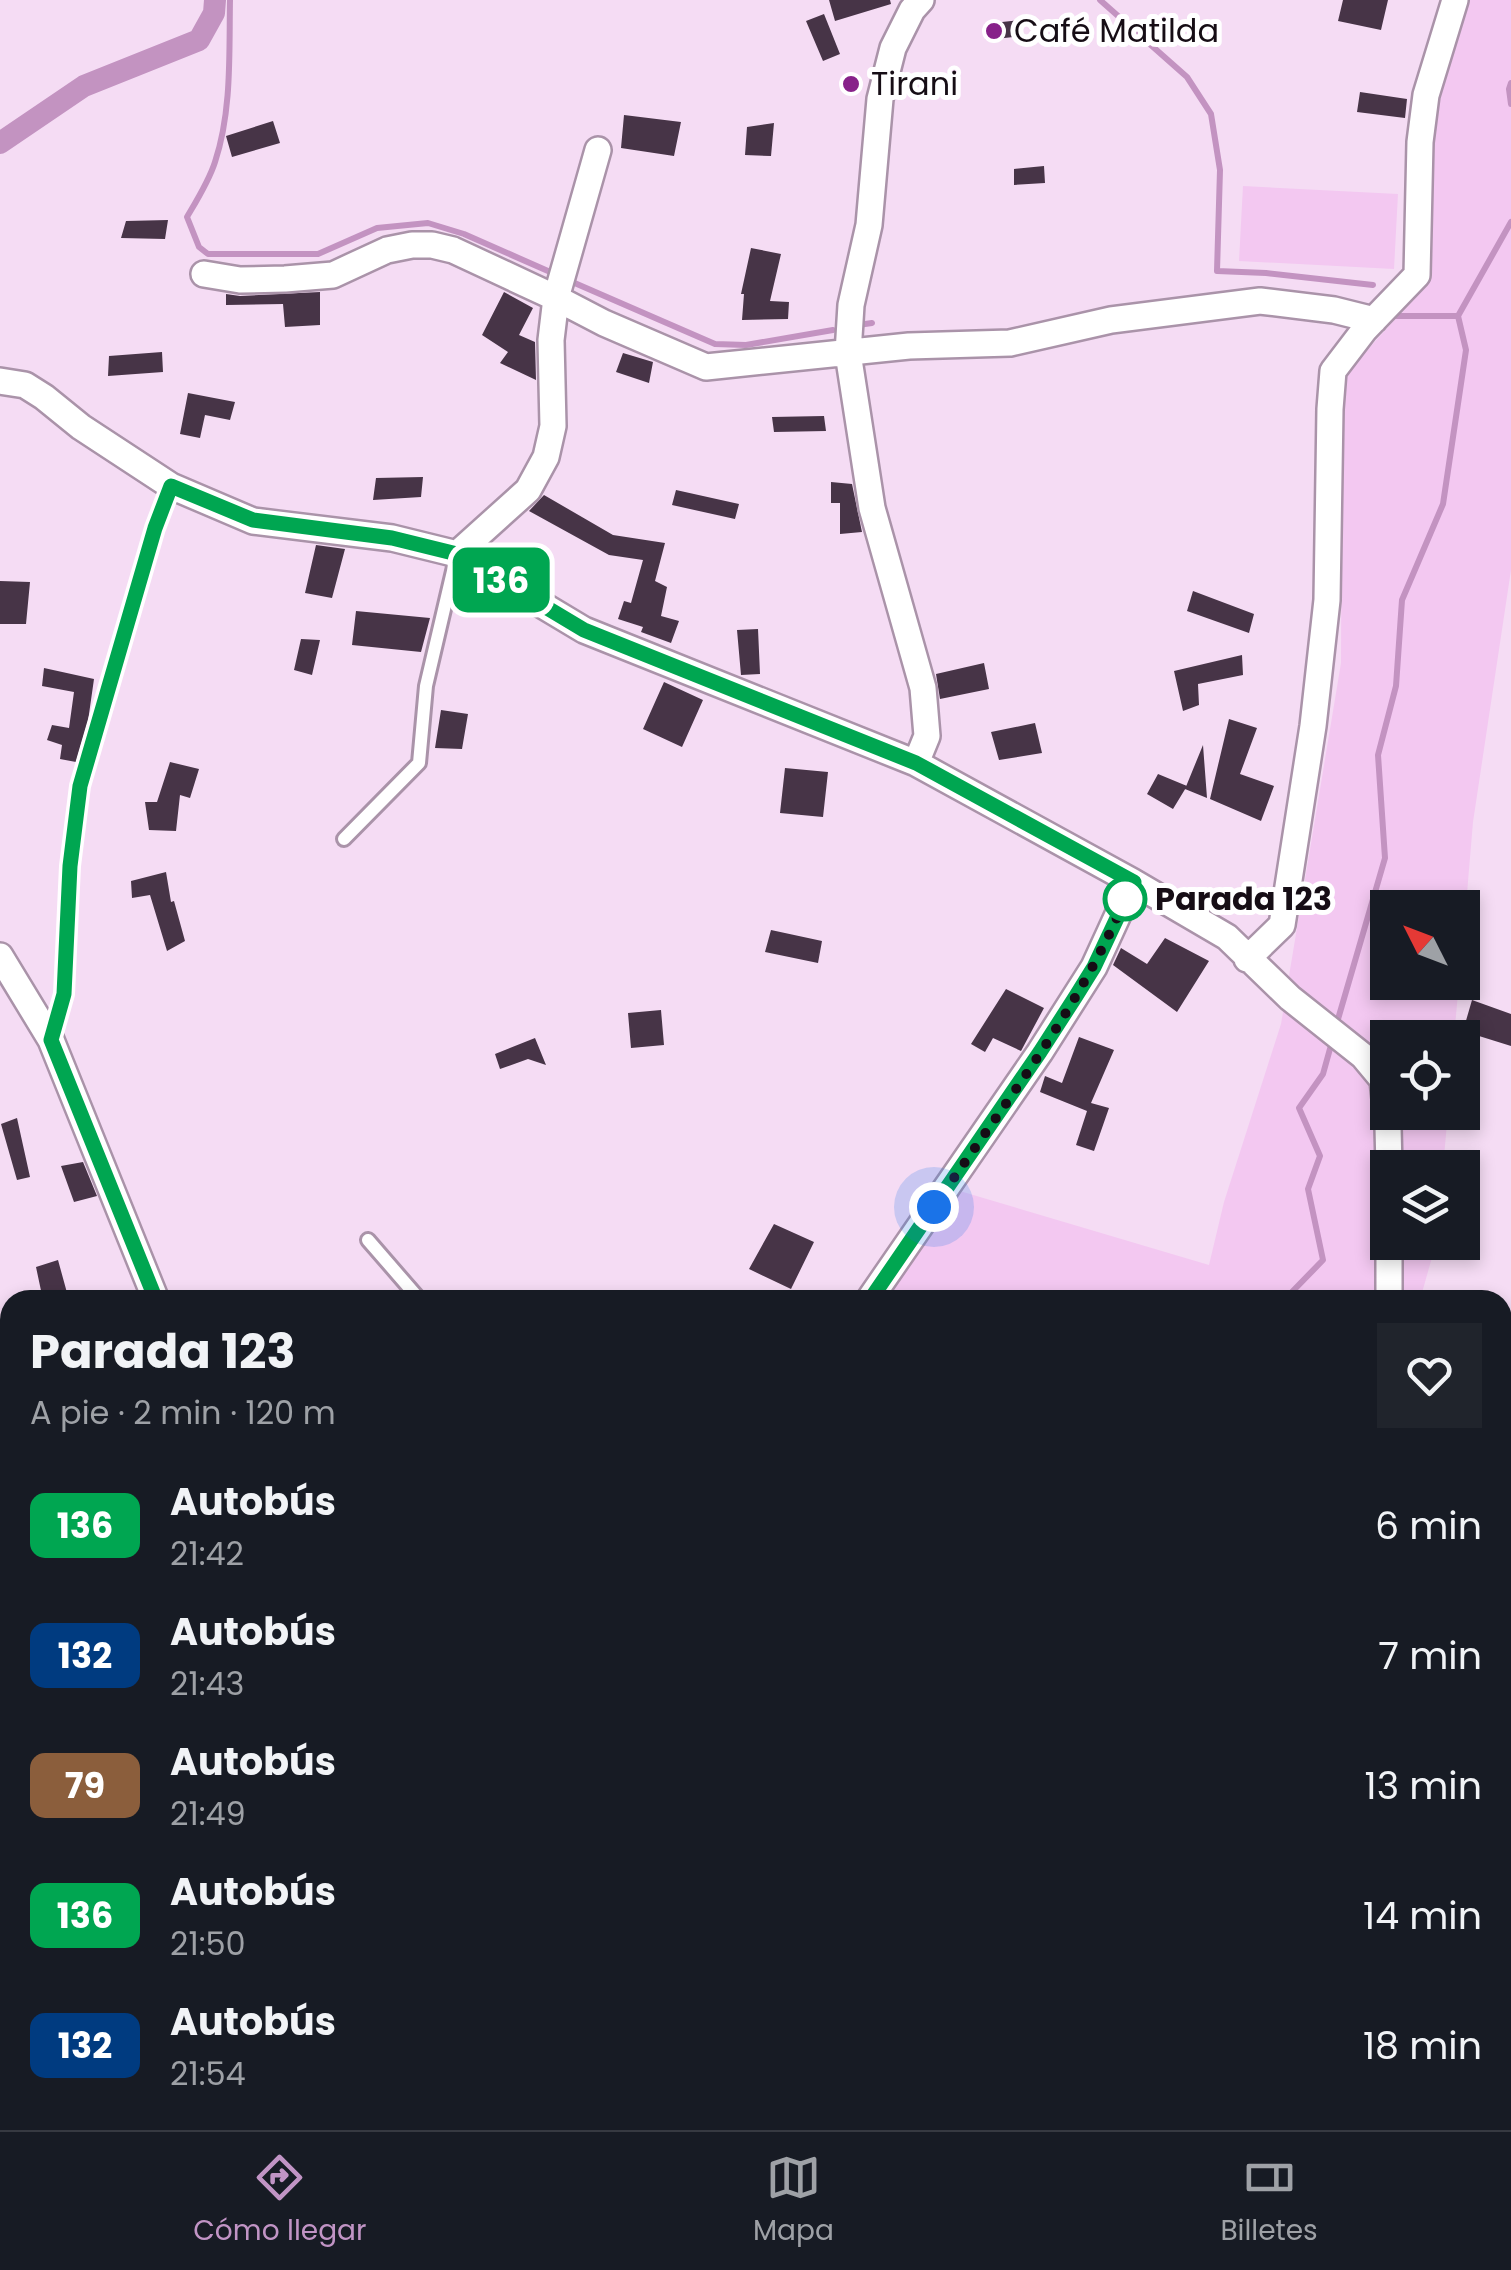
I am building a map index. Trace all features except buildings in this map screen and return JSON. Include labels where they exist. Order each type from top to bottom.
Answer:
[{"type":"street","points":[[916,763],[927,736],[923,688],[872,508],[848,353],[850,305],[869,225],[880,99],[893,48],[921,0]]},
{"type":"street","points":[[1247,958],[1282,924],[1313,726],[1326,600],[1333,371],[1416,275],[1420,142],[1426,95],[1455,0]]},
{"type":"street","points":[[457,554],[528,490],[546,456],[553,426],[552,340],[556,298],[598,150]]},
{"type":"street","points":[[204,274],[240,280],[333,275],[387,250],[432,245],[454,250],[604,323],[706,366],[909,346],[1010,343],[1110,320],[1260,301],[1334,310],[1374,320]]},
{"type":"street","points":[[0,381],[25,385],[171,486],[253,520],[392,538],[457,554],[584,630],[916,763],[1134,882],[1227,936],[1290,998],[1363,1056],[1383,1080],[1388,1150]]},
{"type":"street","points":[[877,1290],[1094,967],[1134,882]]},
{"type":"street","points":[[0,956],[51,1040],[152,1290]]},
{"type":"street","points":[[1389,1290],[1390,1260]]},
{"type":"lane","points":[[51,1040],[64,994],[70,866],[80,786],[155,528],[171,486]]},
{"type":"lane","points":[[344,839],[419,763],[426,686],[457,554]]},
{"type":"lane","points":[[368,1240],[411,1290]]},
{"type":"shaded area","points":[[1470,0],[1511,0],[1511,570],[1473,822],[1467,890],[1370,890],[1370,1000],[1457,1000],[1456,1020],[1370,1020],[1370,1130],[1446,1130],[1445,1150],[1370,1150],[1370,1260],[1431,1260],[1423,1290],[886,1290],[953,1189],[1209,1265],[1224,1202],[1281,1024],[1341,663],[1342,378],[1425,286],[1434,103]]},
{"type":"shaded area","points":[[1243,186],[1398,194],[1394,269],[1239,261]]},
{"type":"waterway","points":[[0,143],[84,86],[199,40],[214,13],[215,0]]},
{"type":"waterway","points":[[230,0],[224,123],[210,176],[187,217],[199,247],[208,254],[318,254],[377,228],[428,223],[464,234],[548,271]]},
{"type":"waterway","points":[[1100,0],[1187,77],[1211,114],[1220,170],[1217,271],[1373,285]]},
{"type":"waterway","points":[[1511,83],[1511,104]]},
{"type":"waterway","points":[[1336,1026],[1385,858],[1378,755],[1396,686],[1402,600],[1443,504],[1466,350],[1458,316],[1511,222]]},
{"type":"waterway","points":[[570,281],[715,344],[746,345],[833,330]]},
{"type":"waterway","points":[[1396,316],[1458,316]]},
{"type":"waterway","points":[[858,325],[872,323]]},
{"type":"waterway","points":[[1294,1290],[1323,1260],[1308,1189],[1320,1156],[1299,1108],[1323,1074],[1333,1038]]},
{"type":"bus line","name":"136","points":[[152,1290],[51,1040],[64,994],[70,866],[80,786],[155,528],[171,486],[253,520],[392,538],[457,554],[584,630],[916,763],[1134,882],[1076,996],[877,1290]]},
{"type":"place","name":"Café Matilda","points":[[994,31]]},
{"type":"place","name":"Tirani","points":[[851,84]]},
{"type":"place","name":"Parada 123","points":[[1125,899]]},
{"type":"route","points":[[934,1207],[1094,967],[1125,899]]}]
